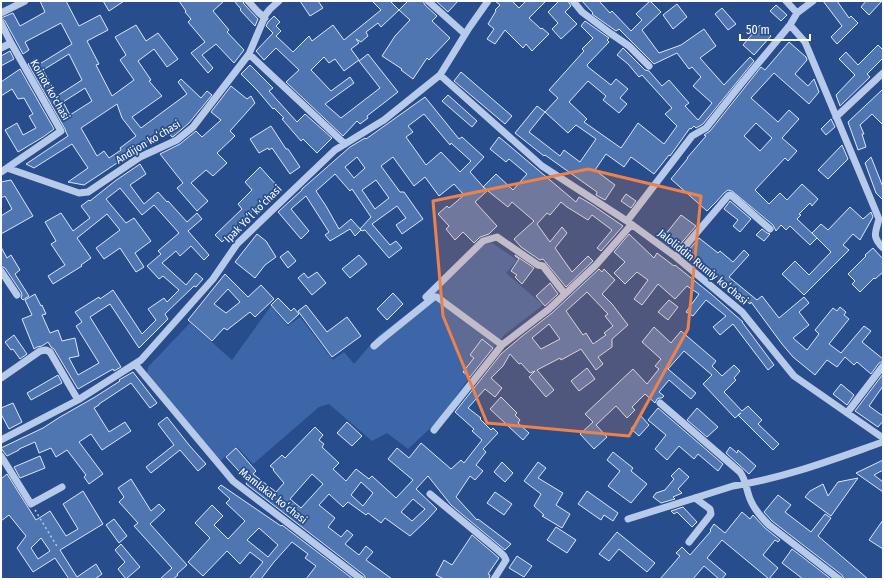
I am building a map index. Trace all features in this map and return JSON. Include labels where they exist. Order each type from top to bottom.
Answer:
[{"type":"street","points":[[1,13],[25,1]]},
{"type":"street","points":[[248,1],[265,18]]},
{"type":"street","name":"Andijon koʻchasi","points":[[4,170],[79,193],[88,192],[140,157],[177,140],[193,127],[249,54],[266,14],[279,1]]},
{"type":"street","points":[[428,1],[465,34]]},
{"type":"street","name":"Ipak Yoʻl koʻchasi","points":[[1,440],[78,400],[141,360],[213,279],[237,244],[335,150],[384,120],[440,75],[465,34],[488,1]]},
{"type":"street","points":[[573,1],[582,12],[630,46],[649,66]]},
{"type":"street","points":[[786,1],[797,13]]},
{"type":"street","points":[[434,430],[502,345],[549,310],[596,265],[629,223],[692,136],[706,128],[790,25],[797,13],[813,1]]},
{"type":"street","name":"Koinot ko'chasi","points":[[1,24],[61,130],[4,170]]},
{"type":"street","points":[[790,25],[805,42],[836,117],[881,217],[875,234],[876,239],[883,248]]},
{"type":"street","points":[[1,48],[11,43]]},
{"type":"street","points":[[249,54],[345,144]]},
{"type":"street","points":[[836,117],[883,73]]},
{"type":"street","name":"Jaloliddin Rumiy koʻchasi","points":[[440,75],[542,166],[629,223],[676,257],[742,312],[794,376],[883,438]]},
{"type":"street","points":[[676,257],[730,195],[770,229]]},
{"type":"street","points":[[426,297],[483,241],[497,237],[538,265],[543,266],[565,294]]},
{"type":"street","points":[[1,271],[17,295]]},
{"type":"street","points":[[374,346],[434,297],[437,297],[502,345]]},
{"type":"street","points":[[1,378],[40,351],[46,350],[50,352],[78,400]]},
{"type":"street","name":"Mamlakat koʻchasi","points":[[136,364],[233,481],[361,579]]},
{"type":"street","points":[[847,413],[883,366]]},
{"type":"street","points":[[660,403],[740,472],[744,478],[750,500],[759,516],[839,579]]},
{"type":"street","points":[[628,519],[733,486],[806,469],[883,442]]},
{"type":"street","points":[[1,456],[31,504],[62,487]]},
{"type":"street","points":[[430,494],[504,556],[506,560],[494,579]]},
{"type":"street","points":[[689,542],[711,514],[710,509],[695,498]]},
{"type":"path","points":[[31,504],[58,548]]},
{"type":"highlighted area","points":[[588,169],[701,196],[688,329],[629,436],[487,423],[443,316],[433,201]]},
{"type":"shaded area","points":[[492,243],[517,260],[506,273],[543,305],[504,335],[469,378],[439,420],[408,449],[387,433],[372,441],[329,404],[319,407],[253,464],[237,447],[220,461],[147,375],[148,367],[190,323],[232,360],[271,306],[288,326],[300,317],[333,360],[344,352],[354,364],[378,336],[436,292],[483,245]]},
{"type":"building","points":[[40,1],[66,1],[79,26],[100,15],[108,30],[87,41],[99,64],[96,65],[112,96],[134,80],[120,60],[126,55],[115,37],[136,25],[146,41],[158,33],[178,59],[167,67],[154,49],[138,61],[151,80],[149,81],[162,96],[132,117],[141,128],[187,94],[178,82],[181,79],[201,98],[207,91],[212,95],[189,123],[174,136],[172,137],[167,131],[152,142],[150,140],[142,146],[141,144],[126,157],[84,185],[68,182],[88,168],[72,144],[34,168],[26,164],[68,136],[28,64],[35,59],[38,65],[72,44],[61,23],[25,42],[29,50],[23,54],[5,21],[1,18],[13,13],[20,26],[45,12]],"holes":[[[69,54],[82,80],[57,96],[43,70]],[[85,88],[92,101],[70,115],[63,102]],[[117,104],[122,118],[136,136],[120,148],[121,150],[109,158],[104,151],[97,156],[81,128]]]},
{"type":"building","points":[[103,1],[124,1],[109,11]]},
{"type":"building","points":[[179,1],[224,1],[213,11],[229,30],[227,32],[244,50],[234,63],[216,44],[202,55],[213,68],[208,73],[191,53],[205,42],[188,22],[191,19]]},
{"type":"building","points":[[234,1],[243,1],[258,19],[255,26],[240,10],[241,9]]},
{"type":"building","points":[[300,1],[318,1],[323,8],[310,16]]},
{"type":"building","points":[[372,1],[390,1],[399,10],[381,27],[378,23],[366,32],[368,36],[361,42],[356,39],[359,43],[351,49],[359,60],[344,71],[335,59],[329,63],[324,57],[311,70],[331,91],[350,77],[354,83],[325,104],[341,118],[380,88],[359,61],[368,54],[398,92],[367,116],[368,118],[360,124],[357,121],[343,136],[286,82],[299,70],[276,48],[264,60],[256,51],[273,33],[266,26],[274,16],[280,22],[276,26],[281,31],[276,36],[293,52],[309,36],[312,41],[333,25],[344,40],[381,10]]},
{"type":"building","points":[[408,1],[423,1],[425,5],[437,16],[432,21],[450,38],[429,60],[427,58],[413,79],[401,70],[402,69],[382,56],[395,36],[410,20],[399,10]]},
{"type":"building","points":[[436,1],[458,1],[448,12]]},
{"type":"building","points":[[495,1],[512,1],[519,8],[526,1],[546,1],[529,18],[549,34],[532,51],[526,44],[523,48],[505,30],[495,44],[487,39],[494,29],[488,24],[496,11],[495,10],[500,5]]},
{"type":"building","points":[[559,1],[568,1],[571,6],[565,12],[577,24],[561,39],[552,29],[558,23],[548,12]]},
{"type":"building","points":[[582,1],[599,1],[610,13],[612,11],[631,31],[642,20],[636,14],[650,1],[661,12],[642,30],[659,53],[681,45],[704,29],[716,46],[700,58],[724,85],[750,57],[754,61],[703,124],[696,128],[694,126],[691,129],[690,128],[670,156],[669,155],[654,174],[631,157],[624,167],[606,154],[595,170],[615,185],[605,200],[596,195],[597,192],[545,155],[544,156],[515,133],[537,106],[545,112],[558,98],[549,90],[584,51],[582,49],[593,38],[581,26],[585,21],[609,38],[607,40],[609,42],[587,65],[588,67],[611,85],[616,79],[628,89],[620,98],[627,104],[619,113],[603,100],[606,96],[588,81],[569,102],[587,119],[584,122],[621,148],[638,123],[664,144],[677,126],[665,114],[672,108],[642,75],[639,77],[628,64],[617,55],[623,48],[645,70],[649,71],[662,86],[669,80],[689,103],[685,106],[698,120],[712,103],[693,86],[701,77],[692,67],[689,69],[677,53],[654,64],[619,29],[616,31],[592,14],[593,13]],"holes":[[[545,112],[568,133],[576,125],[596,139],[580,162],[564,150],[560,156],[529,132]]]},
{"type":"building","points":[[823,1],[837,1],[849,18],[851,16],[858,23],[837,44],[831,37],[842,26]]},
{"type":"building","points":[[866,1],[882,1],[869,15],[861,7]]},
{"type":"building","points":[[677,4],[687,17],[673,29],[663,15]]},
{"type":"building","points":[[776,5],[787,15],[781,21],[770,11]]},
{"type":"building","points":[[722,8],[736,24],[728,30],[715,14]]},
{"type":"building","points":[[760,25],[771,36],[754,55],[743,45]]},
{"type":"building","points":[[789,42],[806,57],[807,60],[795,74],[808,86],[814,79],[819,92],[809,104],[774,73],[751,98],[778,122],[789,110],[799,119],[782,138],[797,151],[788,161],[785,158],[755,190],[769,204],[780,193],[787,200],[802,184],[818,199],[812,206],[810,203],[799,214],[801,215],[797,219],[817,238],[810,245],[790,226],[786,230],[781,225],[776,231],[773,225],[732,191],[728,190],[724,193],[707,211],[671,179],[706,136],[704,135],[710,131],[761,67],[765,70]],"holes":[[[756,123],[772,138],[760,151],[744,136]]]},
{"type":"building","points":[[878,45],[883,50],[883,58],[867,74],[870,77],[840,106],[836,95],[855,75],[839,59],[846,52],[858,65]]},
{"type":"building","points":[[10,51],[14,59],[1,66],[1,56]]},
{"type":"building","points":[[250,65],[273,88],[269,91],[297,122],[305,114],[332,138],[317,153],[303,139],[301,141],[282,119],[284,118],[274,108],[273,109],[241,74]]},
{"type":"building","points":[[20,69],[54,129],[18,152],[5,130],[17,123],[23,135],[36,128],[29,116],[33,114],[24,98],[18,99],[12,89],[1,96],[1,82]]},
{"type":"building","points":[[461,72],[512,116],[505,124],[454,81]]},
{"type":"building","points":[[231,86],[247,99],[251,96],[255,103],[230,131],[235,136],[217,153],[227,163],[213,176],[206,170],[191,183],[208,201],[197,211],[177,188],[183,183],[160,154],[180,144],[196,131],[202,137],[221,120],[211,112]]},
{"type":"building","points":[[883,89],[883,125],[872,114],[860,125],[864,134],[862,134],[866,147],[858,150],[848,122]]},
{"type":"building","points":[[448,95],[477,121],[472,127],[442,101]]},
{"type":"building","points":[[425,97],[459,139],[462,137],[484,157],[470,172],[487,191],[475,202],[497,226],[489,234],[480,237],[474,243],[463,232],[455,240],[446,229],[449,226],[438,214],[447,206],[449,208],[464,195],[454,184],[439,196],[425,177],[414,186],[393,157],[381,166],[400,192],[404,192],[423,219],[402,234],[396,225],[406,218],[397,206],[372,224],[390,245],[396,241],[402,248],[389,258],[365,230],[361,230],[355,236],[350,229],[330,241],[325,235],[329,232],[306,196],[291,209],[309,231],[301,239],[278,212],[350,147],[365,138],[366,139]],"holes":[[[424,114],[450,145],[451,143],[471,161],[460,172],[441,152],[426,165],[406,137],[413,132],[408,126]],[[357,157],[365,168],[354,178],[345,167]],[[335,174],[350,191],[352,189],[371,217],[360,229],[351,219],[339,229],[316,191]],[[376,180],[389,198],[375,209],[362,190]]]},
{"type":"building","points":[[831,119],[835,127],[826,135],[821,129]]},
{"type":"building","points":[[271,126],[300,167],[290,174],[272,148],[269,150],[268,148],[259,153],[250,139]]},
{"type":"building","points":[[499,137],[576,202],[579,197],[623,226],[601,251],[597,248],[612,230],[592,215],[588,220],[561,202],[550,215],[547,213],[537,224],[550,242],[562,227],[567,233],[555,248],[572,272],[588,256],[593,261],[566,287],[543,259],[540,260],[521,247],[514,239],[534,221],[512,202],[508,207],[483,187],[496,174],[513,190],[527,174],[509,159],[506,162],[490,149]]},
{"type":"building","points":[[842,145],[848,159],[828,179],[818,170]]},
{"type":"building","points":[[871,157],[883,187],[883,200],[876,193],[865,163]]},
{"type":"building","points":[[140,164],[146,174],[130,185],[144,204],[158,192],[187,222],[197,213],[202,219],[188,231],[209,255],[204,260],[191,246],[180,256],[176,251],[162,263],[186,285],[196,273],[203,279],[165,314],[168,319],[139,348],[110,304],[90,317],[121,367],[114,371],[113,369],[78,389],[54,349],[48,342],[34,349],[22,319],[32,315],[25,300],[35,294],[46,314],[42,315],[50,333],[58,330],[62,341],[75,338],[79,356],[69,358],[78,375],[99,363],[76,326],[82,322],[75,312],[99,297],[100,299],[113,290],[142,334],[156,320],[148,309],[164,298],[167,302],[179,290],[163,276],[159,279],[147,266],[161,254],[158,251],[179,233],[154,205],[142,215],[120,188],[106,199],[126,223],[134,218],[151,241],[135,253],[144,267],[136,272],[120,248],[104,259],[96,248],[120,230],[107,214],[77,238],[91,258],[81,265],[82,266],[53,284],[48,276],[65,265],[51,244],[56,241],[45,222],[61,213],[73,231],[90,218],[81,206]]},
{"type":"building","points":[[260,167],[278,187],[222,242],[215,235],[242,209],[238,204],[252,190],[245,182]]},
{"type":"building","points":[[11,180],[33,216],[1,234],[1,216],[12,209],[5,196],[1,198],[1,182]]},
{"type":"building","points":[[626,194],[636,201],[631,208],[621,201]]},
{"type":"building","points":[[730,201],[751,219],[740,232],[733,226],[738,220],[724,209]]},
{"type":"building","points":[[850,207],[863,219],[871,212],[873,217],[860,240],[853,234],[843,245],[849,250],[804,295],[782,274],[795,261],[809,275],[831,252],[812,233],[821,224],[828,230]]},
{"type":"building","points":[[681,215],[696,226],[678,247],[664,236]]},
{"type":"building","points":[[762,229],[770,234],[764,241],[756,235]]},
{"type":"building","points":[[257,234],[266,241],[276,257],[265,265],[255,278],[235,262]]},
{"type":"building","points":[[629,234],[654,258],[657,253],[674,266],[675,265],[743,322],[774,365],[768,370],[733,324],[720,335],[713,327],[726,316],[706,300],[693,316],[686,312],[699,294],[687,286],[675,299],[658,284],[642,305],[634,299],[648,280],[637,272],[625,284],[614,273],[625,262],[614,252]]},
{"type":"building","points":[[699,238],[718,253],[720,251],[733,262],[744,250],[749,255],[729,277],[757,300],[762,296],[779,318],[804,297],[809,303],[799,312],[809,325],[793,338],[807,350],[819,334],[815,330],[833,308],[837,311],[840,307],[846,312],[844,315],[849,319],[829,344],[841,353],[864,326],[871,331],[862,342],[883,359],[883,361],[879,363],[871,374],[857,362],[854,365],[845,357],[837,367],[827,360],[815,375],[793,357],[751,302],[750,304],[687,252]]},
{"type":"building","points":[[1,247],[7,258],[11,255],[20,270],[15,274],[29,296],[23,300],[21,298],[21,292],[5,268],[1,266]]},
{"type":"building","points":[[873,248],[883,259],[883,272],[875,279],[874,278],[860,292],[852,284],[855,281],[848,274]]},
{"type":"building","points":[[288,251],[296,261],[288,268],[280,257]]},
{"type":"building","points":[[359,255],[367,264],[350,278],[342,269]]},
{"type":"building","points":[[515,255],[534,268],[522,284],[515,277],[517,275],[511,271],[519,259]]},
{"type":"building","points":[[599,269],[602,272],[604,269],[615,280],[602,294],[612,304],[628,325],[612,339],[612,347],[598,357],[603,364],[596,370],[581,349],[561,360],[560,358],[537,370],[554,390],[546,397],[529,377],[535,371],[530,373],[510,354],[503,366],[491,378],[502,388],[495,397],[485,389],[468,408],[481,418],[480,419],[491,430],[493,428],[498,433],[483,449],[486,452],[476,465],[483,471],[475,480],[470,476],[456,497],[477,520],[478,519],[511,544],[505,550],[451,505],[428,476],[416,489],[437,509],[410,536],[385,518],[381,523],[368,513],[366,515],[348,502],[343,507],[329,494],[319,505],[335,518],[328,527],[341,537],[347,530],[353,535],[345,544],[359,555],[366,546],[373,552],[366,560],[392,579],[366,579],[364,575],[246,484],[248,481],[226,457],[236,448],[256,471],[253,474],[276,492],[284,483],[270,466],[282,455],[285,458],[315,427],[323,435],[319,440],[324,444],[322,447],[339,463],[333,469],[346,481],[356,469],[369,479],[372,476],[396,498],[413,480],[388,459],[397,448],[409,458],[421,443],[451,469],[461,460],[464,463],[482,440],[472,431],[474,429],[455,412],[501,354],[552,313]],"holes":[[[587,292],[608,314],[605,316],[613,326],[604,333],[606,335],[593,344],[586,333],[583,335],[566,311]],[[549,324],[560,339],[541,349],[532,338]],[[312,474],[323,484],[301,508],[290,499]],[[361,482],[373,493],[363,506],[351,495]],[[413,499],[425,509],[412,521],[401,512]]]},
{"type":"building","points":[[317,272],[326,283],[312,295],[298,278],[304,273],[308,278]]},
{"type":"building","points":[[225,274],[248,297],[261,285],[274,299],[255,317],[250,312],[227,330],[224,328],[212,341],[188,320]],"holes":[[[228,289],[240,302],[226,313],[214,304]]]},
{"type":"building","points":[[550,283],[558,294],[545,306],[536,296]]},
{"type":"building","points":[[393,293],[403,304],[387,320],[377,309]]},
{"type":"building","points":[[278,298],[291,311],[294,308],[299,314],[288,324],[271,305]]},
{"type":"building","points":[[669,300],[678,307],[668,320],[658,312]]},
{"type":"building","points":[[306,305],[327,332],[347,317],[361,336],[332,357],[298,311]]},
{"type":"building","points":[[654,327],[671,343],[681,331],[716,361],[712,366],[722,376],[734,365],[740,371],[734,378],[736,380],[724,392],[742,411],[748,406],[762,420],[758,424],[779,444],[773,450],[738,415],[735,418],[703,384],[712,375],[684,351],[668,369],[696,393],[691,399],[669,380],[659,392],[664,396],[662,398],[657,399],[655,403],[645,394],[632,407],[635,410],[627,418],[616,406],[596,425],[607,437],[594,449],[580,434],[593,422],[585,414],[633,369],[647,384],[659,369],[655,366],[661,359],[642,342]]},
{"type":"building","points":[[14,335],[27,354],[20,359],[13,349],[11,350],[5,342]]},
{"type":"building","points":[[482,339],[493,348],[470,377],[463,372],[474,358],[470,355]]},
{"type":"building","points":[[587,368],[595,379],[579,391],[571,381]]},
{"type":"building","points":[[133,372],[157,403],[150,408],[131,383],[94,408],[109,432],[125,422],[131,431],[102,450],[91,434],[79,442],[103,474],[89,484],[84,477],[86,475],[67,450],[56,457],[51,448],[39,453],[35,442],[7,456],[1,448],[43,428]]},
{"type":"building","points":[[883,374],[883,386],[869,406],[883,416],[883,421],[878,427],[855,411]]},
{"type":"building","points":[[58,375],[62,383],[31,400],[27,393]]},
{"type":"building","points":[[841,384],[854,395],[847,405],[833,394]]},
{"type":"building","points":[[501,397],[517,413],[515,415],[520,420],[518,423],[529,433],[523,440],[490,409]]},
{"type":"building","points":[[13,403],[22,422],[9,429],[1,414],[1,408]]},
{"type":"building","points":[[658,408],[723,464],[718,471],[698,454],[694,459],[679,446],[667,460],[655,449],[666,435],[648,420]]},
{"type":"building","points":[[697,408],[718,427],[707,437],[687,420]]},
{"type":"building","points":[[641,416],[649,425],[639,436],[631,429]]},
{"type":"building","points":[[167,417],[206,464],[198,471],[180,450],[151,473],[146,467],[174,445],[158,424]]},
{"type":"building","points":[[347,422],[362,436],[352,446],[337,433]]},
{"type":"building","points":[[730,447],[737,453],[738,450],[756,466],[749,474],[726,453]]},
{"type":"building","points":[[613,452],[633,468],[631,471],[647,484],[631,503],[608,486],[620,471],[607,460]]},
{"type":"building","points":[[40,456],[45,468],[20,478],[14,467]]},
{"type":"building","points":[[883,460],[883,470],[874,475],[883,482],[883,492],[856,473]]},
{"type":"building","points":[[502,462],[513,473],[505,482],[494,472]]},
{"type":"building","points":[[538,462],[546,468],[538,478],[563,493],[556,505],[570,514],[562,528],[542,516],[544,515],[534,506],[541,494],[524,481]]},
{"type":"building","points":[[679,468],[689,477],[678,489],[682,493],[673,497],[675,499],[661,503],[653,497],[656,493],[665,490],[674,479],[671,476]]},
{"type":"building","points":[[7,474],[36,520],[50,511],[66,536],[78,529],[63,504],[83,491],[103,524],[60,550],[77,577],[96,564],[102,574],[95,579],[69,579],[55,558],[33,572],[17,548],[26,536],[9,515],[1,521],[1,479]],"holes":[[[41,538],[50,551],[38,559],[31,548]]]},
{"type":"building","points":[[858,478],[831,516],[805,497],[810,491],[823,484],[828,496],[838,482]]},
{"type":"building","points":[[131,479],[151,511],[159,504],[165,510],[150,524],[187,565],[173,579],[160,579],[172,568],[134,526],[138,523],[119,502],[124,497],[118,488]]},
{"type":"building","points":[[221,485],[281,526],[282,525],[353,579],[306,579],[316,566],[305,558],[308,554],[292,542],[261,579],[249,579],[263,562],[250,552],[240,564],[227,551],[203,576],[188,562],[210,538],[195,523],[212,505],[223,516],[214,525],[228,539],[245,521],[226,503],[230,499],[218,488]],"holes":[[[259,528],[278,545],[268,557],[247,540]]]},
{"type":"building","points":[[587,491],[618,513],[613,521],[604,515],[601,520],[578,504]]},
{"type":"building","points":[[495,492],[512,504],[504,515],[487,503]]},
{"type":"building","points":[[778,495],[791,505],[785,512],[811,532],[825,514],[831,518],[818,536],[868,579],[844,579],[842,575],[772,521],[764,512]]},
{"type":"building","points":[[683,507],[697,522],[692,527],[677,512],[674,514],[671,511]]},
{"type":"building","points":[[742,512],[750,519],[753,515],[765,528],[780,540],[778,542],[775,540],[763,555],[778,568],[769,579],[722,540],[707,558],[726,574],[722,579],[719,579],[704,566],[693,579],[660,579],[680,556],[676,553],[682,547],[690,555],[711,531],[710,530],[714,524],[725,533]]},
{"type":"building","points":[[114,519],[127,536],[119,543],[106,525]]},
{"type":"building","points":[[883,520],[883,549],[869,540]]},
{"type":"building","points":[[556,527],[576,540],[567,553],[547,540]]},
{"type":"building","points":[[617,532],[655,563],[647,572],[619,549],[609,561],[599,554]]},
{"type":"building","points":[[472,535],[499,558],[488,574],[490,575],[489,579],[444,579],[436,575],[444,560],[452,565]]},
{"type":"building","points":[[121,544],[140,567],[126,579],[118,569],[125,562],[115,550]]},
{"type":"building","points":[[792,549],[831,579],[803,579],[782,563]]},
{"type":"building","points":[[517,556],[532,566],[524,577],[509,568]]}]
